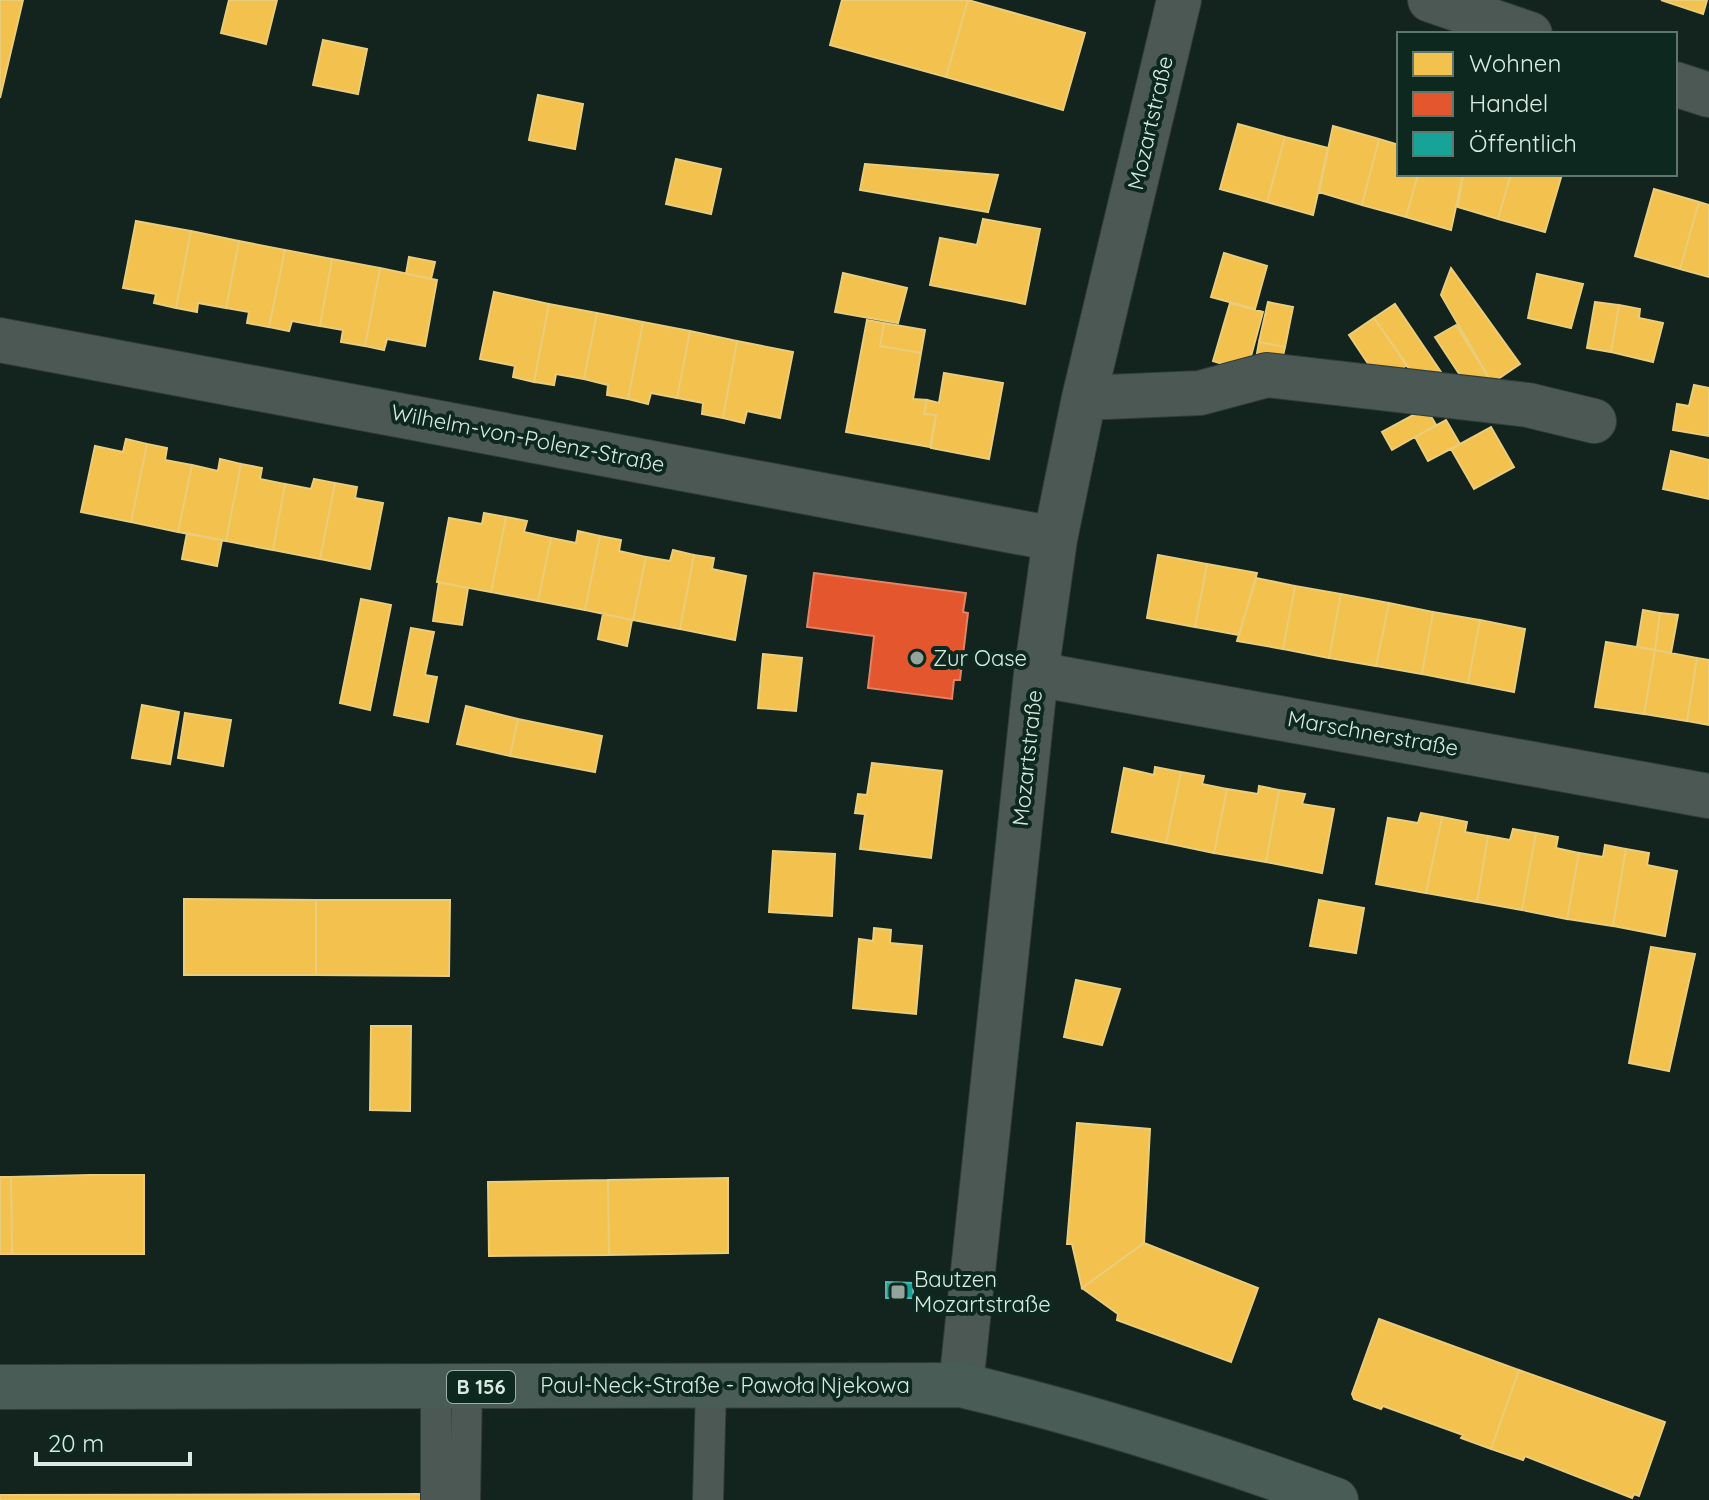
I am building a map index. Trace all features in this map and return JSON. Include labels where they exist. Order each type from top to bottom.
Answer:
[{"type":"main road","name":"Paul-Neck-Straße - Pawoła Njekowa","points":[[0,1387],[961,1385],[1119,1427],[1336,1500]]},
{"type":"street","name":"Mozartstraße","points":[[961,1385],[1036,674],[1055,539],[1084,398],[1179,0]]},
{"type":"street","points":[[1430,0],[1524,32]]},
{"type":"street","points":[[1677,85],[1709,95]]},
{"type":"street","name":"Wilhelm-von-Polenz-Straße","points":[[0,340],[1055,539]]},
{"type":"street","points":[[1084,398],[1200,393],[1267,375],[1528,405],[1594,421]]},
{"type":"street","name":"Marschnerstraße","points":[[1036,674],[1709,796]]},
{"type":"lane","points":[[708,1500],[711,1386]]},
{"type":"lane","points":[[436,1500],[452,1387]]},
{"type":"lane","points":[[452,1387],[465,1500]]},
{"type":"building: Wohnen","points":[[0,0],[23,0],[0,98]]},
{"type":"building: Wohnen","points":[[229,0],[277,0],[266,44],[221,33]]},
{"type":"building: Wohnen","points":[[842,0],[968,0],[946,77],[830,45]]},
{"type":"building: Wohnen","points":[[968,0],[1085,33],[1063,110],[946,77]]},
{"type":"building: Wohnen","points":[[1661,0],[1707,0],[1703,14]]},
{"type":"building: Wohnen","points":[[323,40],[367,49],[358,94],[313,85]]},
{"type":"building: Wohnen","points":[[538,95],[583,104],[575,149],[529,140]]},
{"type":"building: Wohnen","points":[[1238,124],[1285,137],[1267,202],[1220,189]]},
{"type":"building: Wohnen","points":[[1333,126],[1379,139],[1362,205],[1319,192]]},
{"type":"building: Wohnen","points":[[1285,137],[1328,148],[1313,215],[1267,202]]},
{"type":"building: Wohnen","points":[[1379,139],[1397,144],[1397,176],[1417,176],[1406,217],[1362,205]]},
{"type":"building: Wohnen","points":[[676,159],[721,169],[711,214],[666,204]]},
{"type":"building: Wohnen","points":[[865,164],[998,175],[988,212],[860,190]]},
{"type":"building: Wohnen","points":[[1417,176],[1463,176],[1451,230],[1406,217]]},
{"type":"building: Wohnen","points":[[1463,176],[1510,176],[1498,219],[1458,207]]},
{"type":"building: Wohnen","points":[[1510,176],[1561,176],[1545,232],[1498,219]]},
{"type":"building: Wohnen","points":[[1654,189],[1699,202],[1680,269],[1635,256]]},
{"type":"building: Wohnen","points":[[1699,202],[1709,205],[1709,277],[1680,269]]},
{"type":"building: Wohnen","points":[[983,219],[1040,229],[1025,304],[930,285],[940,238],[977,245]]},
{"type":"building: Wohnen","points":[[136,221],[191,231],[176,308],[154,303],[156,294],[123,288]]},
{"type":"building: Wohnen","points":[[191,231],[239,241],[226,308],[198,303],[197,312],[176,308]]},
{"type":"building: Wohnen","points":[[239,241],[285,250],[269,327],[247,323],[249,312],[226,308]]},
{"type":"building: Wohnen","points":[[285,250],[332,259],[320,326],[292,321],[289,331],[269,327]]},
{"type":"building: Wohnen","points":[[1224,253],[1267,266],[1255,309],[1211,297]]},
{"type":"building: Wohnen","points":[[409,257],[435,262],[431,279],[406,274]]},
{"type":"building: Wohnen","points":[[332,259],[380,268],[365,346],[341,342],[343,330],[320,326]]},
{"type":"building: Wohnen","points":[[380,268],[437,280],[425,346],[387,339],[384,350],[365,346]]},
{"type":"building: Wohnen","points":[[1451,268],[1520,364],[1492,383],[1441,295]]},
{"type":"building: Wohnen","points":[[843,273],[907,288],[898,323],[835,312]]},
{"type":"building: Wohnen","points":[[1537,274],[1583,284],[1571,328],[1528,318]]},
{"type":"building: Wohnen","points":[[494,292],[549,304],[534,382],[513,377],[515,366],[480,359]]},
{"type":"building: Wohnen","points":[[1268,302],[1293,307],[1285,347],[1259,342]]},
{"type":"building: Wohnen","points":[[1595,302],[1619,305],[1611,352],[1587,348]]},
{"type":"building: Wohnen","points":[[1230,303],[1263,312],[1247,371],[1213,361]]},
{"type":"building: Wohnen","points":[[549,304],[597,313],[584,379],[556,374],[554,385],[534,382]]},
{"type":"building: Wohnen","points":[[1395,304],[1441,372],[1421,386],[1374,318]]},
{"type":"building: Wohnen","points":[[1619,305],[1640,309],[1639,318],[1663,323],[1653,362],[1611,352]]},
{"type":"building: Wohnen","points":[[597,313],[643,322],[628,399],[607,395],[608,385],[584,379]]},
{"type":"building: Wohnen","points":[[1374,318],[1407,365],[1381,383],[1349,335]]},
{"type":"building: Wohnen","points":[[867,320],[884,323],[880,346],[921,353],[913,399],[927,400],[924,414],[936,415],[930,447],[846,432]]},
{"type":"building: Wohnen","points":[[643,322],[690,331],[677,398],[651,393],[648,404],[628,399]]},
{"type":"building: Wohnen","points":[[884,323],[925,330],[921,353],[880,346]]},
{"type":"building: Wohnen","points":[[1456,325],[1492,383],[1473,395],[1435,337]]},
{"type":"building: Wohnen","points":[[690,331],[737,341],[723,418],[702,414],[703,403],[677,398]]},
{"type":"building: Wohnen","points":[[737,341],[793,352],[780,418],[747,411],[744,423],[723,418]]},
{"type":"building: Wohnen","points":[[1259,342],[1285,347],[1281,364],[1256,359]]},
{"type":"building: Wohnen","points":[[944,373],[1003,383],[989,459],[931,448],[936,415],[924,414],[927,400],[939,403]]},
{"type":"building: Wohnen","points":[[1694,385],[1709,388],[1709,436],[1673,430],[1677,404],[1689,406]]},
{"type":"building: Wohnen","points":[[1426,408],[1436,425],[1392,450],[1382,432]]},
{"type":"building: Wohnen","points":[[1446,420],[1460,444],[1428,461],[1415,437]]},
{"type":"building: Wohnen","points":[[1491,427],[1514,467],[1474,489],[1451,449]]},
{"type":"building: Wohnen","points":[[126,439],[147,444],[131,522],[81,512],[95,446],[123,452]]},
{"type":"building: Wohnen","points":[[147,444],[167,448],[165,460],[192,465],[178,532],[131,522]]},
{"type":"building: Wohnen","points":[[1671,451],[1709,460],[1709,499],[1663,489]]},
{"type":"building: Wohnen","points":[[220,459],[241,464],[226,541],[178,532],[192,465],[218,471]]},
{"type":"building: Wohnen","points":[[241,464],[262,468],[260,479],[285,484],[273,550],[226,541]]},
{"type":"building: Wohnen","points":[[314,479],[335,483],[320,559],[273,550],[285,484],[311,489]]},
{"type":"building: Wohnen","points":[[335,483],[357,487],[355,498],[383,503],[370,569],[320,559]]},
{"type":"building: Wohnen","points":[[484,513],[506,517],[491,592],[437,582],[449,518],[482,524]]},
{"type":"building: Wohnen","points":[[506,517],[527,521],[524,532],[551,538],[538,601],[491,592]]},
{"type":"building: Wohnen","points":[[578,531],[600,536],[585,610],[538,601],[551,538],[576,543]]},
{"type":"building: Wohnen","points":[[187,533],[222,540],[217,566],[182,559]]},
{"type":"building: Wohnen","points":[[600,536],[621,540],[619,551],[646,557],[633,620],[585,610]]},
{"type":"building: Wohnen","points":[[673,550],[694,555],[680,629],[633,620],[646,557],[670,561]]},
{"type":"building: Wohnen","points":[[694,555],[714,558],[712,569],[746,576],[735,640],[680,629]]},
{"type":"building: Wohnen","points":[[1158,555],[1207,564],[1195,627],[1147,618]]},
{"type":"building: Wohnen","points":[[1207,564],[1257,573],[1239,635],[1195,627]]},
{"type":"building: Wohnen","points":[[1256,578],[1295,586],[1283,649],[1237,641]]},
{"type":"building: Wohnen","points":[[439,582],[468,588],[462,625],[433,621]]},
{"type":"building: Wohnen","points":[[1295,586],[1341,594],[1329,658],[1283,649]]},
{"type":"building: Wohnen","points":[[1341,594],[1389,603],[1376,666],[1329,658]]},
{"type":"building: Wohnen","points":[[361,599],[391,605],[370,710],[340,703]]},
{"type":"building: Wohnen","points":[[1389,603],[1433,612],[1422,674],[1376,666]]},
{"type":"building: Wohnen","points":[[1643,610],[1660,613],[1655,650],[1637,647]]},
{"type":"building: Wohnen","points":[[1433,612],[1480,620],[1468,683],[1422,674]]},
{"type":"building: Wohnen","points":[[1660,613],[1678,615],[1671,653],[1655,650]]},
{"type":"building: Wohnen","points":[[603,614],[632,620],[627,646],[598,639]]},
{"type":"building: Wohnen","points":[[1480,620],[1525,629],[1514,692],[1468,683]]},
{"type":"building: Wohnen","points":[[411,628],[434,632],[425,675],[437,677],[428,722],[394,715]]},
{"type":"building: Wohnen","points":[[1606,642],[1655,650],[1644,714],[1595,707]]},
{"type":"building: Wohnen","points":[[1655,650],[1697,658],[1687,721],[1644,714]]},
{"type":"building: Wohnen","points":[[763,654],[802,658],[796,711],[758,708]]},
{"type":"building: Wohnen","points":[[1697,658],[1709,660],[1709,725],[1687,721]]},
{"type":"building: Wohnen","points":[[142,705],[179,712],[170,764],[132,758]]},
{"type":"building: Wohnen","points":[[466,706],[518,719],[510,756],[457,744]]},
{"type":"building: Wohnen","points":[[185,713],[231,720],[223,766],[178,758]]},
{"type":"building: Wohnen","points":[[518,719],[602,736],[595,772],[510,756]]},
{"type":"building: Wohnen","points":[[872,763],[942,771],[931,858],[860,849],[865,814],[855,813],[858,794],[867,795]]},
{"type":"building: Wohnen","points":[[1155,767],[1181,772],[1166,843],[1112,832],[1124,768],[1154,775]]},
{"type":"building: Wohnen","points":[[1181,772],[1204,776],[1202,784],[1227,789],[1214,853],[1166,843]]},
{"type":"building: Wohnen","points":[[1259,786],[1279,790],[1266,862],[1214,853],[1227,789],[1258,794]]},
{"type":"building: Wohnen","points":[[1279,790],[1305,794],[1302,804],[1334,809],[1322,873],[1266,862]]},
{"type":"building: Wohnen","points":[[1421,813],[1442,817],[1426,893],[1376,884],[1388,818],[1418,823]]},
{"type":"building: Wohnen","points":[[1442,817],[1467,822],[1465,832],[1488,836],[1477,902],[1426,893]]},
{"type":"building: Wohnen","points":[[1513,829],[1536,833],[1522,910],[1477,902],[1488,836],[1510,840]]},
{"type":"building: Wohnen","points":[[1536,833],[1558,837],[1556,848],[1579,853],[1567,919],[1522,910]]},
{"type":"building: Wohnen","points":[[1605,845],[1626,849],[1613,926],[1567,919],[1579,853],[1603,857]]},
{"type":"building: Wohnen","points":[[1626,849],[1649,853],[1647,865],[1677,871],[1665,936],[1613,926]]},
{"type":"building: Wohnen","points":[[773,851],[835,854],[832,916],[769,912]]},
{"type":"building: Wohnen","points":[[184,899],[316,900],[316,975],[184,975]]},
{"type":"building: Wohnen","points":[[316,900],[450,900],[449,976],[316,975]]},
{"type":"building: Wohnen","points":[[1319,900],[1364,908],[1356,953],[1310,946]]},
{"type":"building: Wohnen","points":[[874,928],[891,930],[890,943],[922,946],[916,1014],[853,1008],[859,939],[873,941]]},
{"type":"building: Wohnen","points":[[1651,947],[1695,954],[1669,1071],[1629,1063]]},
{"type":"building: Wohnen","points":[[1076,980],[1120,989],[1102,1045],[1064,1037]]},
{"type":"building: Wohnen","points":[[371,1026],[411,1026],[410,1111],[370,1110]]},
{"type":"building: Wohnen","points":[[1077,1123],[1150,1129],[1144,1243],[1082,1288],[1072,1244],[1067,1244]]},
{"type":"building: Wohnen","points":[[144,1175],[144,1254],[12,1254],[11,1177]]},
{"type":"building: Wohnen","points":[[0,1177],[11,1177],[12,1254],[0,1254]]},
{"type":"building: Wohnen","points":[[728,1178],[728,1253],[609,1255],[608,1180]]},
{"type":"building: Wohnen","points":[[608,1180],[609,1255],[489,1256],[488,1182]]},
{"type":"building: Wohnen","points":[[1144,1243],[1258,1288],[1231,1362],[1117,1320],[1118,1314],[1082,1288]]},
{"type":"building: Wohnen","points":[[1379,1319],[1519,1370],[1491,1449],[1461,1438],[1463,1435],[1383,1406],[1381,1409],[1354,1399],[1352,1394]]},
{"type":"building: Wohnen","points":[[1519,1370],[1665,1422],[1639,1496],[1634,1494],[1632,1498],[1525,1456],[1523,1460],[1491,1449]]},
{"type":"building: Wohnen","points":[[423,1494],[423,1500],[0,1500],[0,1495]]},
{"type":"building: Handel","name":"Zur Oase","points":[[814,573],[966,593],[963,612],[968,613],[960,680],[954,680],[952,699],[868,688],[874,636],[807,627]]},
{"type":"building: Öffentlich","points":[[886,1282],[913,1283],[913,1298],[886,1298]]},
{"type":"place","name":"Zur Oase","points":[[917,658]]},
{"type":"place","name":"Bautzen Mozartstraße","points":[[898,1292]]}]
